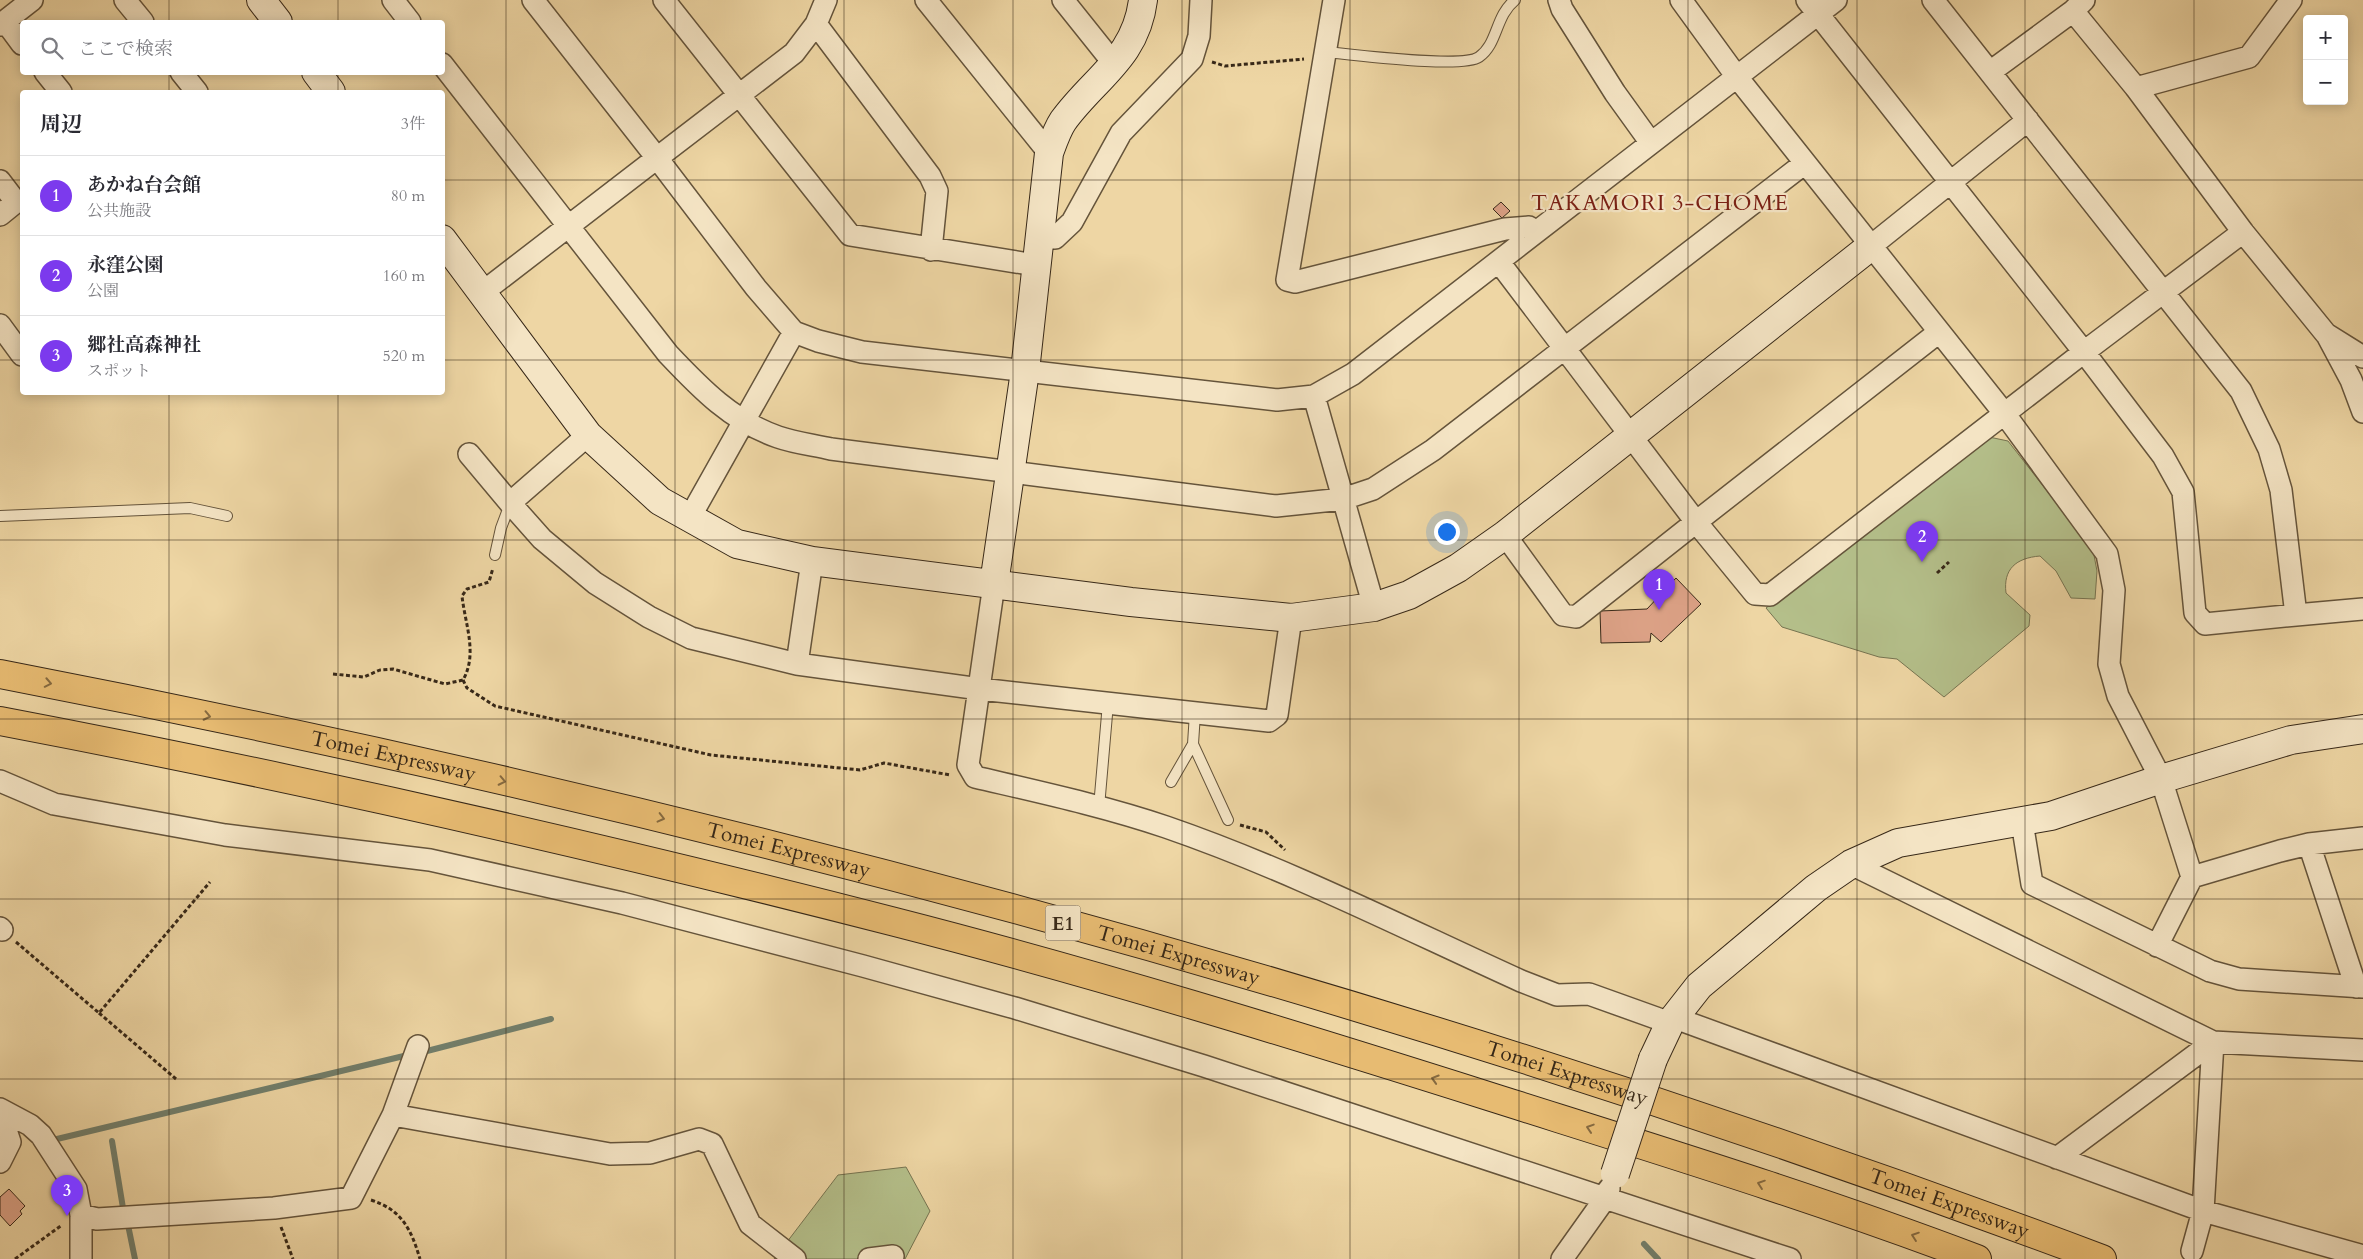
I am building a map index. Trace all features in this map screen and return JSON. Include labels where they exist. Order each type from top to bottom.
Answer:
[{"type":"highway","name":"Tomei Expressway","points":[[0,674],[110,695],[595,801],[934,886],[1229,969],[1468,1041],[1925,1193],[2102,1259]]},
{"type":"highway","name":"Tomei Expressway","points":[[0,721],[111,742],[567,841],[899,923],[1217,1012],[1444,1082],[1703,1164],[1977,1259]]},
{"type":"street","points":[[20,42],[2,23],[32,0]]},
{"type":"street","points":[[125,0],[141,20]]},
{"type":"street","points":[[260,0],[276,20]]},
{"type":"street","points":[[393,0],[408,20]]},
{"type":"street","points":[[533,0],[756,288],[794,332],[862,352],[1278,400],[1314,396],[1353,374],[1737,77],[1813,8],[1836,0]]},
{"type":"street","points":[[664,0],[850,236],[1035,265]]},
{"type":"street","points":[[483,292],[568,228],[738,94],[794,53],[816,24],[826,0]]},
{"type":"street","points":[[926,0],[1049,153]]},
{"type":"street","points":[[1064,0],[1115,65]]},
{"type":"street","points":[[1143,0],[1141,18],[1129,46],[1115,65],[1063,121],[1049,153],[1012,472],[968,766],[975,777],[1100,807],[1182,833],[1286,875],[1530,985],[1557,995],[1589,994],[1673,1020],[2203,1211],[2363,1256]]},
{"type":"street","points":[[1039,238],[1055,238],[1072,222],[1121,133],[1192,59],[1199,36],[1201,0]]},
{"type":"street","points":[[1334,0],[1287,280],[1295,282],[1505,230],[1529,227],[1536,232]]},
{"type":"street","points":[[1559,0],[1562,9],[1615,93],[1651,143]]},
{"type":"street","points":[[1681,0],[1737,77],[2004,413],[2107,554],[2114,590],[2109,664],[2118,696],[2161,779],[2192,877],[2157,946]]},
{"type":"street","points":[[1933,0],[2240,391],[2269,449],[2281,490],[2296,615]]},
{"type":"street","points":[[2136,88],[2249,57],[2291,0]]},
{"type":"street","points":[[1990,72],[2079,5],[2136,88],[2243,232],[2326,334],[2351,380],[2363,412]]},
{"type":"street","points":[[1813,8],[2084,352],[2162,456],[2183,492],[2195,613],[2205,624],[2363,609]]},
{"type":"street","points":[[816,24],[930,176],[937,191],[931,250]]},
{"type":"street","points":[[445,68],[668,354],[705,393],[742,422],[779,438],[831,449],[1276,506],[1343,499],[1373,489],[1433,450],[1805,163]]},
{"type":"street","points":[[47,75],[59,90]]},
{"type":"street","points":[[183,75],[195,90]]},
{"type":"street","points":[[318,75],[330,90]]},
{"type":"street","points":[[445,246],[483,292],[588,435],[660,501],[689,519],[737,544],[812,562],[1140,603],[1291,618],[1374,607],[1409,595],[1458,568],[1505,535],[1631,436],[2028,120]]},
{"type":"street","points":[[0,181],[13,209]]},
{"type":"street","points":[[1499,262],[1696,522],[1755,594],[1770,595],[2004,413],[2243,232]]},
{"type":"street","points":[[0,325],[20,352]]},
{"type":"street","points":[[689,519],[794,332]]},
{"type":"street","points":[[1505,535],[1563,615],[1576,617],[1939,332]]},
{"type":"street","points":[[2326,334],[2363,357]]},
{"type":"street","points":[[1314,396],[1374,607]]},
{"type":"street","points":[[510,503],[588,435]]},
{"type":"street","points":[[469,454],[542,540],[595,584],[649,617],[692,638],[796,664],[980,689],[1268,721],[1277,715],[1291,618]]},
{"type":"street","points":[[796,664],[812,562]]},
{"type":"street","points":[[1562,1259],[1604,1200],[1615,1174],[1653,1059],[1673,1020],[1700,986],[1816,888],[1851,864],[1898,843],[2051,816],[2161,779],[2291,740],[2363,729]]},
{"type":"street","points":[[0,782],[54,804],[72,808],[253,839],[430,860],[622,903],[863,966],[1015,1008],[1204,1066],[1604,1200],[1790,1259]]},
{"type":"street","points":[[2022,822],[2032,884],[2157,946],[2210,971],[2239,979],[2360,987],[2309,844]]},
{"type":"street","points":[[2192,877],[2309,844],[2363,838]]},
{"type":"street","points":[[1851,864],[2213,1042],[2363,1050]]},
{"type":"street","points":[[2057,1158],[2213,1042]]},
{"type":"street","points":[[2192,1251],[2203,1211],[2213,1042]]},
{"type":"street","points":[[81,1213],[97,1219],[274,1208],[352,1198],[393,1115],[418,1046]]},
{"type":"street","points":[[0,1108],[41,1135],[76,1189],[81,1213],[81,1259]]},
{"type":"street","points":[[393,1115],[610,1154],[650,1152],[698,1139],[712,1144],[750,1224],[795,1259]]},
{"type":"street","points":[[0,1126],[6,1130],[10,1142],[0,1162]]},
{"type":"street","points":[[869,1259],[893,1256]]},
{"type":"lane","points":[[1325,55],[1448,63],[1477,59],[1490,47],[1499,20],[1515,0]]},
{"type":"lane","points":[[494,555],[510,503]]},
{"type":"lane","points":[[0,516],[190,508],[227,516]]},
{"type":"lane","points":[[1100,807],[1108,703]]},
{"type":"lane","points":[[1171,782],[1193,744],[1195,713]]},
{"type":"lane","points":[[1193,744],[1228,820]]},
{"type":"path","points":[[1210,58],[1212,63],[1225,66],[1325,55]]},
{"type":"path","points":[[333,674],[364,677],[380,670],[393,669],[445,684],[463,680],[470,668],[470,646],[462,596],[467,589],[489,582],[493,571],[494,555]]},
{"type":"path","points":[[1937,573],[1950,562]]},
{"type":"path","points":[[463,680],[467,688],[495,706],[711,756],[860,770],[884,763],[953,776]]},
{"type":"path","points":[[1228,820],[1232,823],[1266,832],[1290,856],[1286,875]]},
{"type":"path","points":[[99,1013],[210,882]]},
{"type":"path","points":[[1,929],[176,1079]]},
{"type":"path","points":[[352,1198],[363,1197],[389,1206],[411,1230],[420,1259]]},
{"type":"path","points":[[274,1208],[292,1259]]},
{"type":"path","points":[[15,1259],[81,1213]]},
{"type":"green space","points":[[1989,437],[2008,441],[2093,550],[2097,571],[2095,599],[2071,598],[2056,571],[2040,556],[2018,562],[2009,571],[2006,593],[2030,615],[2029,626],[1944,697],[1897,659],[1879,657],[1782,627],[1766,608]]},
{"type":"green space","points":[[906,1167],[930,1211],[905,1259],[774,1259],[838,1175]]},
{"type":"building","points":[[1501,202],[1510,211],[1502,218],[1493,209]]},
{"type":"building","points":[[1676,578],[1701,604],[1661,642],[1651,633],[1650,642],[1601,643],[1600,611],[1647,609]]},
{"type":"building","points":[[9,1189],[25,1206],[20,1211],[22,1214],[10,1226],[0,1215],[0,1197]]},
{"type":"waterway","points":[[427,1051],[551,1019]]},
{"type":"waterway","points":[[57,1139],[408,1055]]},
{"type":"waterway","points":[[112,1141],[123,1208]]},
{"type":"waterway","points":[[128,1225],[135,1259]]},
{"type":"waterway","points":[[1644,1244],[1658,1259]]},
{"type":"place","name":"永窪公園","points":[[1922,562]]},
{"type":"place","name":"あかね台会館","points":[[1659,610]]},
{"type":"place","name":"郷社高森神社","points":[[67,1216]]},
{"type":"district","name":"TAKAMORI 3-CHOME","points":[[1660,202]]}]
